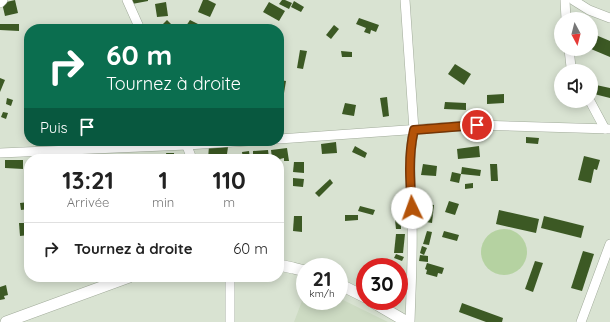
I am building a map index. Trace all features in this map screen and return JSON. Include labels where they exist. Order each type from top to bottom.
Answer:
[{"type":"main road","points":[[284,266],[296,269]]},
{"type":"main road","points":[[6,322],[115,282]]},
{"type":"main road","points":[[387,310],[409,322]]},
{"type":"street","points":[[0,3],[3,0]]},
{"type":"street","points":[[128,0],[138,24]]},
{"type":"street","points":[[405,0],[414,130],[410,146],[412,221],[409,322]]},
{"type":"street","points":[[565,0],[566,12]]},
{"type":"street","points":[[573,0],[589,10],[610,18]]},
{"type":"street","points":[[594,108],[608,129]]},
{"type":"street","points":[[284,139],[477,125],[608,129]]},
{"type":"street","points":[[0,153],[130,146]]},
{"type":"street","points":[[580,322],[610,244]]},
{"type":"street","points":[[230,282],[230,322]]},
{"type":"shaded area","points":[[348,302],[356,306],[356,310],[364,310],[388,322],[294,322],[299,310],[348,310]]},
{"type":"green space","points":[[504,229],[517,233],[523,239],[527,252],[523,265],[517,271],[504,275],[491,271],[485,265],[481,252],[485,239],[491,233]]},
{"type":"building","points":[[15,0],[18,13],[5,16],[2,3]]},
{"type":"building","points":[[131,0],[148,0],[148,1],[132,4]]},
{"type":"building","points":[[203,0],[208,0],[216,4],[210,17],[198,12]]},
{"type":"building","points":[[282,0],[292,3],[289,9],[279,4]]},
{"type":"building","points":[[294,1],[304,7],[301,12],[291,7]]},
{"type":"building","points":[[166,2],[168,16],[157,17],[155,4]]},
{"type":"building","points":[[269,2],[285,11],[279,21],[263,12]]},
{"type":"building","points":[[359,18],[379,25],[376,32],[371,30],[370,34],[364,32],[366,28],[356,24]]},
{"type":"building","points":[[167,20],[171,24],[163,24]]},
{"type":"building","points":[[190,20],[198,24],[187,24]]},
{"type":"building","points":[[0,24],[19,24],[19,31],[0,30]]},
{"type":"building","points":[[334,25],[339,29],[331,39],[326,35]]},
{"type":"building","points":[[598,36],[610,41],[610,57],[598,52]]},
{"type":"building","points":[[300,50],[307,51],[303,69],[297,68]]},
{"type":"building","points":[[341,51],[352,52],[352,57],[342,57]]},
{"type":"building","points":[[455,64],[471,74],[464,85],[448,74]]},
{"type":"building","points":[[0,78],[5,80],[0,92]]},
{"type":"building","points":[[284,81],[286,81],[284,93]]},
{"type":"building","points":[[598,85],[610,88],[610,98],[598,95]]},
{"type":"building","points":[[504,94],[504,103],[487,104],[487,95]]},
{"type":"building","points":[[387,97],[389,116],[383,117],[380,98]]},
{"type":"building","points":[[7,98],[13,100],[11,106],[6,104]]},
{"type":"building","points":[[445,102],[466,103],[466,110],[444,109]]},
{"type":"building","points":[[345,103],[356,105],[354,116],[342,114]]},
{"type":"building","points":[[3,112],[8,113],[6,119],[1,117]]},
{"type":"building","points":[[526,137],[539,138],[538,144],[526,143]]},
{"type":"building","points":[[336,142],[337,153],[322,154],[321,144]]},
{"type":"building","points":[[209,146],[228,147],[227,154],[208,154]]},
{"type":"building","points":[[355,146],[367,153],[365,158],[352,152]]},
{"type":"building","points":[[479,146],[480,157],[458,159],[457,149]]},
{"type":"building","points":[[287,148],[289,161],[284,161],[284,154],[271,154],[271,150]]},
{"type":"building","points":[[268,150],[268,154],[253,154],[253,151]]},
{"type":"building","points":[[249,151],[249,154],[242,154],[242,152]]},
{"type":"building","points":[[584,156],[600,160],[597,170],[594,169],[591,183],[578,180]]},
{"type":"building","points":[[5,160],[23,160],[23,169],[5,168]]},
{"type":"building","points":[[294,162],[304,162],[304,173],[293,172]]},
{"type":"building","points":[[423,164],[437,166],[436,176],[421,175]]},
{"type":"building","points":[[490,164],[497,164],[498,181],[491,181]]},
{"type":"building","points":[[462,167],[481,170],[480,176],[461,174]]},
{"type":"building","points":[[452,172],[461,174],[459,183],[450,181]]},
{"type":"building","points":[[293,178],[304,179],[303,187],[293,186]]},
{"type":"building","points":[[330,179],[333,183],[319,197],[315,193]]},
{"type":"building","points":[[473,183],[473,188],[465,189],[465,184]]},
{"type":"building","points":[[449,201],[459,204],[455,215],[445,212]]},
{"type":"building","points":[[20,203],[24,203],[24,210],[21,210]]},
{"type":"building","points":[[427,204],[434,205],[432,223],[426,222]]},
{"type":"building","points":[[360,206],[375,210],[373,215],[358,211]]},
{"type":"building","points":[[499,210],[539,219],[536,233],[496,224]]},
{"type":"building","points":[[345,215],[358,215],[358,220],[345,221]]},
{"type":"building","points":[[294,216],[302,216],[302,232],[293,231]]},
{"type":"building","points":[[544,216],[584,226],[581,238],[541,228]]},
{"type":"building","points":[[401,219],[401,229],[396,229],[395,220]]},
{"type":"building","points":[[19,223],[24,223],[24,236],[20,236]]},
{"type":"building","points":[[427,231],[432,232],[429,245],[423,244]]},
{"type":"building","points":[[444,231],[459,235],[457,241],[442,237]]},
{"type":"building","points":[[396,234],[405,234],[403,253],[394,253]]},
{"type":"building","points":[[422,246],[427,248],[424,255],[420,253]]},
{"type":"building","points":[[583,251],[594,254],[582,291],[571,288]]},
{"type":"building","points":[[396,254],[404,257],[404,258],[394,258]]},
{"type":"building","points":[[420,255],[428,256],[428,262],[419,261]]},
{"type":"building","points":[[535,261],[543,263],[533,292],[525,289]]},
{"type":"building","points":[[427,263],[444,268],[442,274],[438,273],[437,277],[426,274],[427,270],[425,269]]},
{"type":"building","points":[[6,285],[8,295],[4,296],[5,299],[0,300],[0,287]]},
{"type":"building","points":[[462,303],[503,318],[502,322],[486,322],[459,312]]},
{"type":"route","points":[[412,208],[410,146],[414,130],[477,125]]}]
